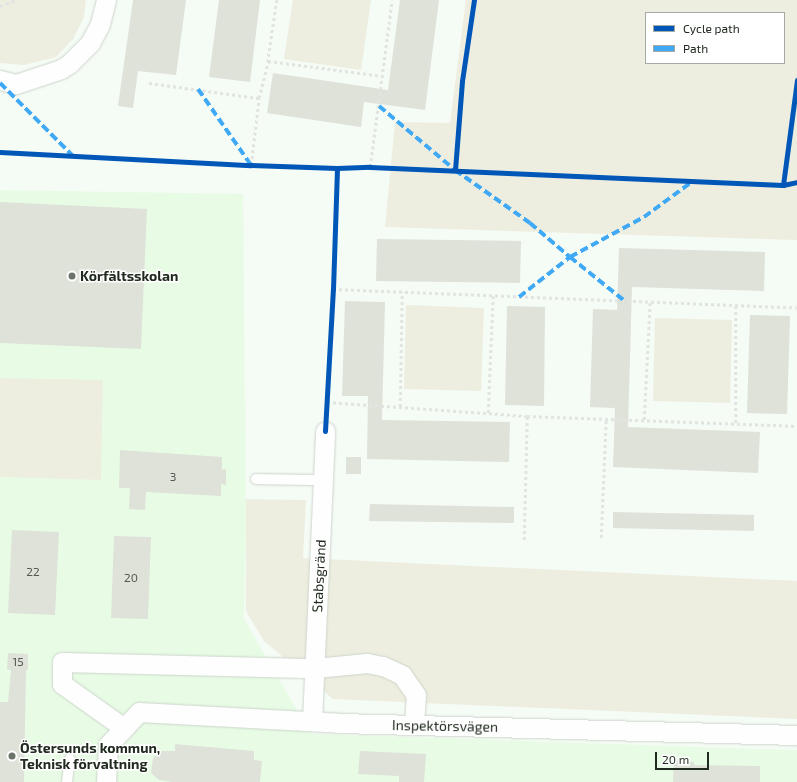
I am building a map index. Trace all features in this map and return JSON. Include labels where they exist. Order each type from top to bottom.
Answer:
[{"type":"street","points":[[0,80],[16,84],[61,69],[69,64],[90,43],[102,20],[106,0]]},
{"type":"street","name":"Stabsgränd","points":[[312,721],[326,431]]},
{"type":"street","points":[[124,728],[62,684],[62,662],[315,668],[367,664],[383,666],[402,675],[416,695],[414,725]]},
{"type":"street","name":"Inspektörsvägen","points":[[106,782],[108,745],[139,712],[414,725],[797,735]]},
{"type":"lane","points":[[256,479],[323,480]]},
{"type":"lane","points":[[67,782],[70,760]]},
{"type":"path","points":[[0,6],[16,0]]},
{"type":"path","points":[[251,165],[259,98],[268,61],[276,0]]},
{"type":"path","points":[[370,167],[392,0]]},
{"type":"path","points":[[268,61],[383,76]]},
{"type":"path","points":[[149,83],[259,98]]},
{"type":"path","points":[[243,165],[259,166]]},
{"type":"path","points":[[363,167],[377,167]]},
{"type":"path","points":[[333,297],[334,282]]},
{"type":"path","points":[[333,289],[797,308]]},
{"type":"path","points":[[400,407],[402,292]]},
{"type":"path","points":[[488,413],[493,296]]},
{"type":"path","points":[[644,420],[650,303]]},
{"type":"path","points":[[736,306],[736,424]]},
{"type":"path","points":[[326,431],[328,395]]},
{"type":"path","points":[[327,402],[527,416],[797,426]]},
{"type":"path","points":[[524,540],[527,416]]},
{"type":"path","points":[[602,538],[606,419]]},
{"type":"shaded area","points":[[0,0],[86,0],[84,17],[73,39],[56,57],[24,65],[0,63]]},
{"type":"shaded area","points":[[293,0],[371,0],[361,70],[284,59]]},
{"type":"shaded area","points":[[466,0],[797,0],[797,240],[385,227],[395,122],[450,123]]},
{"type":"shaded area","points":[[0,190],[243,194],[246,523],[244,619],[311,734],[797,750],[797,782],[0,782]]},
{"type":"shaded area","points":[[406,305],[484,308],[481,391],[404,389]]},
{"type":"shaded area","points":[[655,318],[732,320],[730,403],[653,401]]},
{"type":"shaded area","points":[[0,378],[103,380],[101,480],[0,477]]},
{"type":"shaded area","points":[[246,499],[306,500],[303,558],[797,581],[797,719],[333,699],[264,641],[246,611]]},
{"type":"building","points":[[133,0],[186,0],[176,75],[138,71],[133,108],[118,106]]},
{"type":"building","points":[[219,0],[260,0],[250,82],[209,77]]},
{"type":"building","points":[[400,0],[439,0],[425,110],[364,102],[361,127],[267,113],[273,73],[388,90]]},
{"type":"building","name":"Körfältsskolan","points":[[0,202],[147,209],[141,349],[0,343]]},
{"type":"building","points":[[377,239],[521,241],[520,283],[376,281]]},
{"type":"building","points":[[619,248],[765,252],[764,291],[632,287],[628,427],[760,432],[758,473],[613,467],[615,408],[590,407],[593,309],[617,310]]},
{"type":"building","points":[[345,301],[385,302],[382,420],[510,422],[509,462],[367,459],[368,396],[342,396]]},
{"type":"building","points":[[507,306],[545,307],[544,406],[505,405]]},
{"type":"building","points":[[750,315],[790,316],[787,414],[747,413]]},
{"type":"building","points":[[120,450],[222,457],[222,470],[226,469],[226,485],[221,484],[221,496],[146,492],[145,510],[129,509],[130,488],[119,488]]},
{"type":"building","points":[[346,457],[361,457],[361,474],[346,474]]},
{"type":"building","points":[[370,504],[514,507],[514,523],[369,521]]},
{"type":"building","points":[[613,512],[754,515],[754,531],[613,528]]},
{"type":"building","points":[[12,530],[59,532],[55,615],[8,613]]},
{"type":"building","points":[[114,536],[151,537],[148,619],[111,618]]},
{"type":"building","name":"Östersunds kommun, Teknisk förvaltning","points":[[8,653],[28,654],[28,670],[26,670],[24,782],[0,782],[0,702],[8,702],[11,670],[7,669]]},
{"type":"building","points":[[175,744],[254,751],[254,760],[262,761],[260,782],[173,782],[159,780],[151,773],[153,758],[162,751],[175,751]]},
{"type":"building","points":[[360,751],[426,754],[424,782],[399,782],[399,776],[358,774]]},
{"type":"building","points":[[674,760],[694,762],[694,765],[760,766],[760,782],[673,782]]},
{"type":"marked path","points":[[0,83],[72,155]]},
{"type":"marked path","points":[[198,89],[251,165]]},
{"type":"marked path","points":[[379,106],[455,170],[530,223],[626,302]]},
{"type":"marked path","points":[[519,297],[570,257],[644,217],[693,181]]},
{"type":"cycle path","points":[[455,170],[462,81],[474,0]]},
{"type":"cycle path","points":[[783,185],[797,80]]},
{"type":"cycle path","points":[[0,152],[251,165],[337,168],[370,167],[783,185],[797,182]]},
{"type":"cycle path","points":[[325,431],[333,289],[337,168]]},
{"type":"place","name":"Körfältsskolan","points":[[72,276]]},
{"type":"place","name":"Östersunds kommun, Teknisk förvaltning","points":[[12,756]]}]
